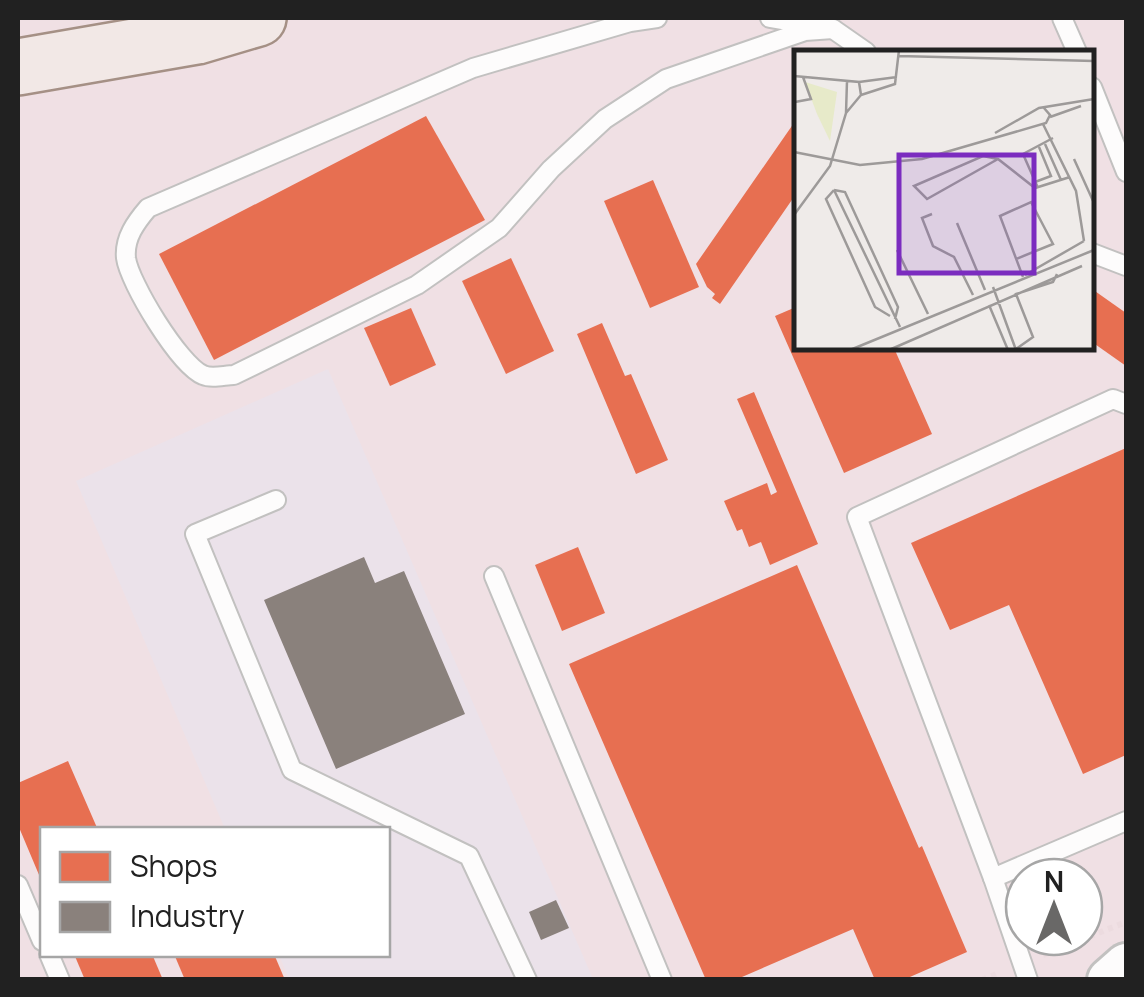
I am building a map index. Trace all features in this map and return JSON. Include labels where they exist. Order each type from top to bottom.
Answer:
[{"type":"main road","points":[[18,67],[197,36],[258,18]]},
{"type":"street","points":[[1109,980],[1126,964]]},
{"type":"lane","points":[[657,18],[630,22],[473,68],[148,208],[133,226],[126,260],[169,346],[206,377],[234,375],[417,284],[499,228],[550,169],[592,132],[666,79],[804,31],[834,29]]},
{"type":"lane","points":[[770,18],[834,29],[863,50]]},
{"type":"lane","points":[[1062,18],[1076,50]]},
{"type":"lane","points":[[1094,93],[1126,172]]},
{"type":"lane","points":[[1094,253],[1126,266]]},
{"type":"lane","points":[[1026,972],[857,517],[1113,399],[1126,404]]},
{"type":"lane","points":[[276,500],[194,534],[292,770],[469,856],[527,980]]},
{"type":"lane","points":[[494,576],[662,980]]},
{"type":"lane","points":[[994,878],[1126,822]]},
{"type":"lane","points":[[18,885],[40,935]]},
{"type":"path","points":[[982,980],[1026,972],[1126,922]]},
{"type":"shaded area","points":[[18,18],[1126,18],[1126,979],[18,979]]},
{"type":"shaded area","points":[[328,369],[593,979],[289,979],[280,957],[390,957],[390,827],[224,827],[76,481]]},
{"type":"building: Shops","points":[[426,116],[485,220],[214,360],[159,254]]},
{"type":"building: Shops","points":[[794,123],[794,197],[720,304],[712,298],[715,294],[707,287],[696,264]]},
{"type":"building: Shops","points":[[653,180],[699,287],[650,308],[604,201]]},
{"type":"building: Shops","points":[[511,258],[554,351],[506,374],[462,281]]},
{"type":"building: Shops","points":[[1094,290],[1126,313],[1126,366],[1094,343]]},
{"type":"building: Shops","points":[[411,308],[436,365],[390,386],[364,328]]},
{"type":"building: Shops","points":[[794,308],[794,350],[895,350],[932,434],[844,473],[775,316]]},
{"type":"building: Shops","points":[[602,323],[625,376],[631,374],[668,460],[636,474],[577,334]]},
{"type":"building: Shops","points":[[754,392],[818,544],[770,565],[761,542],[749,547],[742,529],[737,531],[724,501],[767,483],[771,495],[777,492],[737,399]]},
{"type":"building: Shops","points":[[1126,448],[1126,755],[1083,774],[1009,605],[950,630],[911,543]]},
{"type":"building: Shops","points":[[578,547],[605,613],[562,631],[535,565]]},
{"type":"building: Shops","points":[[797,565],[967,952],[903,980],[875,980],[853,929],[735,980],[706,980],[569,664]]},
{"type":"building: Shops","points":[[68,761],[97,827],[40,827],[40,877],[18,825],[18,783]]},
{"type":"building: Shops","points":[[75,957],[153,957],[163,980],[85,980]]},
{"type":"building: Shops","points":[[175,957],[275,957],[285,980],[185,980]]},
{"type":"building: Industry","points":[[364,557],[375,583],[404,571],[465,714],[336,769],[264,600]]},
{"type":"building: Industry","points":[[556,900],[569,928],[541,940],[529,912]]}]
